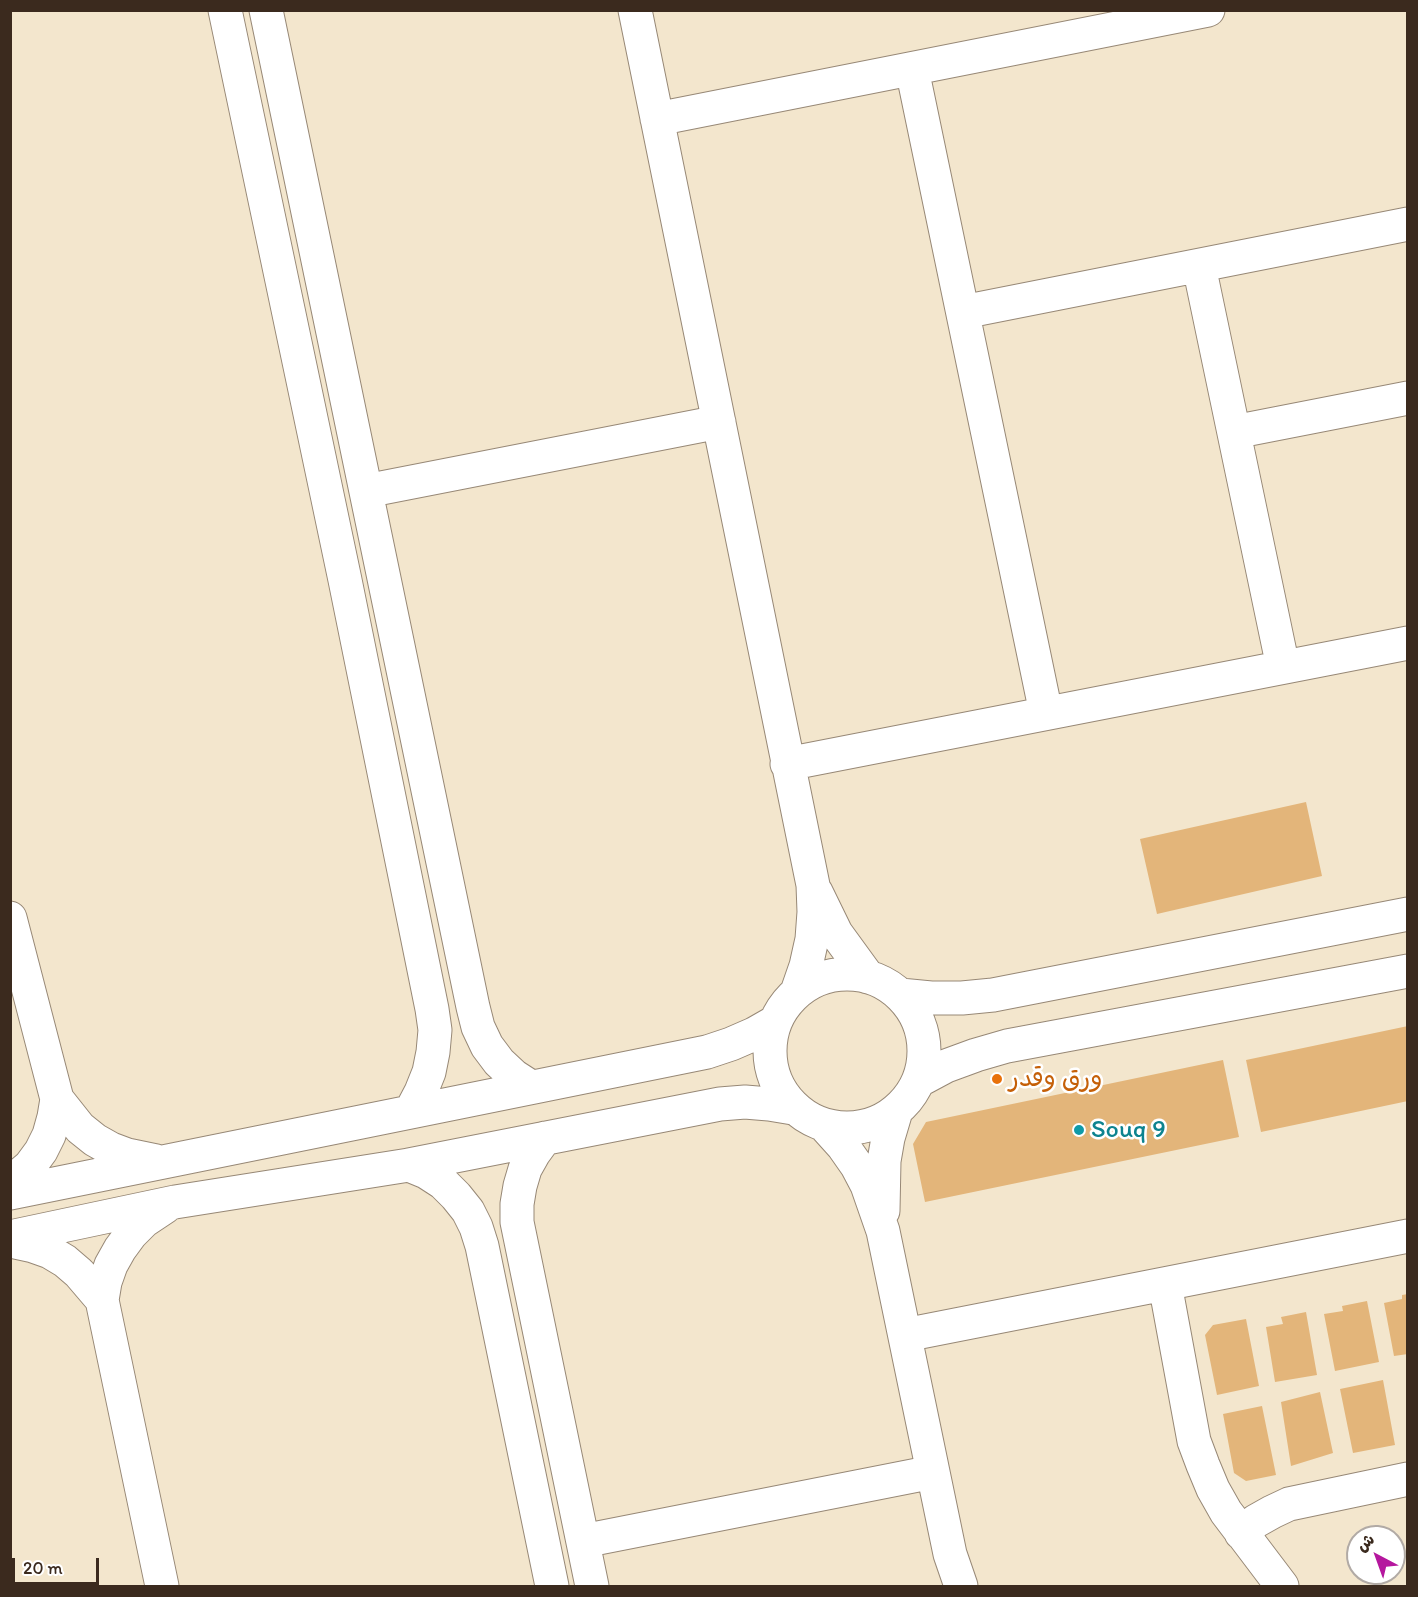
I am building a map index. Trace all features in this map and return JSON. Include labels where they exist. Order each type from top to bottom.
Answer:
[{"type":"street","points":[[225,10],[343,568],[432,1009],[435,1030],[434,1052],[429,1072],[411,1111]]},
{"type":"street","points":[[267,10],[470,996],[478,1027],[488,1046],[514,1076],[531,1088]]},
{"type":"street","points":[[635,10],[813,885],[812,939],[797,992]]},
{"type":"street","points":[[657,119],[1208,10]]},
{"type":"street","points":[[912,69],[1046,713]]},
{"type":"street","points":[[963,312],[1407,224]]},
{"type":"street","points":[[1199,266],[1283,667]]},
{"type":"street","points":[[1234,432],[1407,398]]},
{"type":"street","points":[[366,491],[719,422]]},
{"type":"street","points":[[788,764],[1407,643]]},
{"type":"street","points":[[813,885],[836,933],[868,977]]},
{"type":"street","points":[[900,995],[952,998],[993,995],[1407,914]]},
{"type":"street","points":[[10,918],[57,1099],[74,1121],[94,1140],[127,1155],[164,1163]]},
{"type":"street","points":[[918,1081],[946,1066],[1007,1046],[1407,971]]},
{"type":"street","points":[[850,974],[868,977],[885,984],[900,995],[912,1010],[920,1026],[924,1045],[924,1063],[909,1098],[896,1111],[880,1121],[862,1127],[843,1129],[825,1126],[808,1119],[793,1108],[781,1094],[773,1077],[769,1058],[770,1040],[775,1022],[784,1006],[797,992],[813,982],[831,975],[850,974]]},
{"type":"street","points":[[10,1193],[708,1052],[754,1034],[775,1022]]},
{"type":"street","points":[[10,1184],[30,1166],[41,1151],[49,1135],[57,1099]]},
{"type":"street","points":[[10,1239],[175,1202],[409,1165],[720,1104],[753,1103],[793,1108]]},
{"type":"street","points":[[884,1231],[884,1161],[896,1111]]},
{"type":"street","points":[[825,1126],[857,1166],[867,1185],[884,1231],[950,1554],[961,1587]]},
{"type":"street","points":[[545,1138],[525,1169],[517,1204],[517,1222],[592,1587]]},
{"type":"street","points":[[409,1165],[443,1183],[468,1211],[476,1227],[552,1587]]},
{"type":"street","points":[[162,1587],[102,1300],[105,1282],[120,1249],[131,1234],[159,1210],[175,1202]]},
{"type":"street","points":[[905,1335],[1407,1236]]},
{"type":"street","points":[[10,1239],[50,1252],[65,1261],[79,1273],[102,1300]]},
{"type":"street","points":[[1165,1284],[1194,1441],[1203,1466],[1226,1512],[1282,1587]]},
{"type":"street","points":[[583,1541],[933,1472]]},
{"type":"street","points":[[1241,1533],[1256,1521],[1289,1504],[1407,1479]]},
{"type":"building","points":[[1306,802],[1322,876],[1157,914],[1140,839]]},
{"type":"building","points":[[1408,1026],[1408,1101],[1261,1132],[1246,1060]]},
{"type":"building","name":"Souq 9","points":[[1223,1060],[1239,1137],[925,1202],[913,1144],[926,1122]]},
{"type":"building","points":[[1408,1294],[1408,1354],[1394,1356],[1384,1303],[1402,1299],[1402,1295]]},
{"type":"building","points":[[1367,1301],[1379,1362],[1335,1371],[1324,1314],[1343,1311],[1342,1306]]},
{"type":"building","points":[[1306,1312],[1317,1375],[1275,1382],[1266,1327],[1283,1324],[1281,1317]]},
{"type":"building","points":[[1246,1319],[1259,1386],[1217,1395],[1205,1335],[1213,1325]]},
{"type":"building","points":[[1383,1380],[1395,1445],[1353,1453],[1340,1389]]},
{"type":"building","points":[[1320,1392],[1333,1453],[1291,1466],[1281,1402]]},
{"type":"building","points":[[1262,1406],[1276,1475],[1246,1481],[1234,1473],[1223,1414]]},
{"type":"place","name":"ورق وقدر","points":[[997,1079]]},
{"type":"place","name":"Souq 9","points":[[1079,1130]]}]
